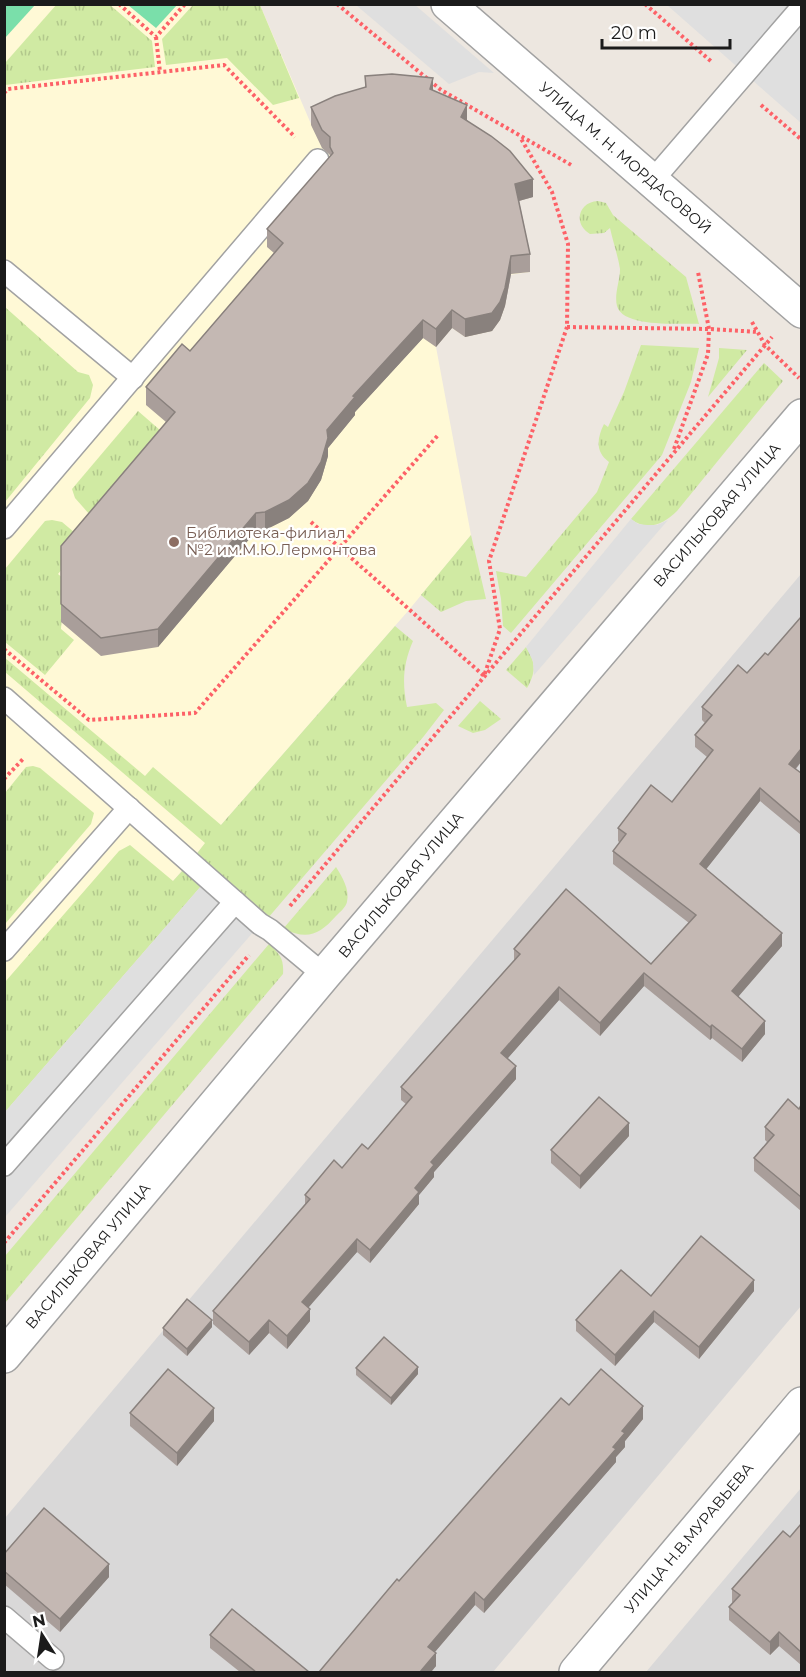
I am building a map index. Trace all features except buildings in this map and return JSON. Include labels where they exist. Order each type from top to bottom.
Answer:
[{"type":"street","name":"УЛИЦА М. Н. МОРДАСОВОЙ","points":[[448,4],[799,309]]},
{"type":"street","name":"ВАСИЛЬКОВАЯ УЛИЦА","points":[[4,1356],[324,975],[801,416]]},
{"type":"street","name":"УЛИЦА Н.В.МУРАВЬЕВА","points":[[576,1672],[801,1404]]},
{"type":"lane","points":[[652,181],[801,7]]},
{"type":"lane","points":[[4,528],[318,160]]},
{"type":"lane","points":[[4,271],[133,378]]},
{"type":"lane","points":[[4,698],[260,924],[324,975]]},
{"type":"lane","points":[[4,950],[129,808]]},
{"type":"lane","points":[[4,1165],[235,902]]},
{"type":"lane","points":[[4,1617],[53,1659]]},
{"type":"path","points":[[119,4],[156,37],[160,72]]},
{"type":"path","points":[[156,37],[185,4]]},
{"type":"path","points":[[337,4],[441,90],[579,170]]},
{"type":"path","points":[[4,93],[8,89],[224,65],[318,160]]},
{"type":"path","points":[[484,676],[500,629],[489,561],[567,327],[568,244],[552,192],[520,136]]},
{"type":"path","points":[[689,264],[706,279]]},
{"type":"path","points":[[673,453],[708,354],[709,329],[698,272]]},
{"type":"path","points":[[4,1243],[673,453],[765,345],[799,309]]},
{"type":"path","points":[[748,317],[765,345],[801,381]]},
{"type":"path","points":[[567,327],[759,332]]},
{"type":"path","points":[[4,650],[89,720],[195,713],[439,434]]},
{"type":"path","points":[[311,522],[484,676]]},
{"type":"path","points":[[4,779],[30,752]]},
{"type":"shaded area","points":[[5,5],[260,5],[311,124],[335,114],[521,182],[529,198],[511,203],[521,232],[530,272],[509,275],[505,306],[500,320],[492,331],[465,337],[452,328],[436,347],[471,535],[5,1078]]},
{"type":"shaded area","points":[[356,5],[415,5],[494,73],[479,72],[449,84]]},
{"type":"shaded area","points":[[667,5],[801,5],[801,123]]},
{"type":"shaded area","points":[[631,519],[638,524],[647,525],[657,525],[668,520],[534,675],[533,661],[526,647]]},
{"type":"shaded area","points":[[801,574],[801,1306],[493,1672],[5,1672],[5,1518]]},
{"type":"shaded area","points":[[202,885],[255,930],[5,1217],[5,1112]]},
{"type":"shaded area","points":[[801,1488],[801,1672],[646,1672]]},
{"type":"green space","points":[[57,4],[110,5],[152,41],[155,67],[5,85],[5,63]]},
{"type":"green space","points":[[4,5],[35,5],[5,38]]},
{"type":"green space","points":[[128,5],[177,5],[156,28]]},
{"type":"green space","points":[[193,5],[260,5],[299,98],[273,105],[227,58],[166,65],[162,39]]},
{"type":"green space","points":[[591,202],[606,203],[613,215],[686,277],[699,324],[653,323],[630,318],[621,313],[616,301],[620,269],[610,228],[604,233],[590,234],[581,225],[582,209]]},
{"type":"green space","points":[[5,307],[78,372],[89,375],[93,385],[90,398],[5,502]]},
{"type":"green space","points":[[641,345],[699,348],[691,382],[662,455],[511,633],[503,626],[496,571],[526,577],[597,492],[609,462],[599,449],[600,434],[604,424],[608,427]]},
{"type":"green space","points":[[719,348],[747,350],[708,397],[719,358]]},
{"type":"green space","points":[[764,363],[783,381],[677,511],[667,520],[655,525],[643,525],[631,519]]},
{"type":"green space","points":[[138,411],[168,437],[90,515],[75,498],[72,489]]},
{"type":"green space","points":[[45,521],[62,522],[81,538],[80,548],[58,574],[64,579],[61,629],[74,640],[45,675],[5,642],[5,569]]},
{"type":"green space","points":[[471,535],[486,599],[466,601],[441,612],[421,595]]},
{"type":"green space","points":[[395,626],[413,641],[404,674],[407,707],[436,703],[444,710],[268,918],[195,856],[205,843],[5,672],[4,657],[145,776],[153,767],[221,825]]},
{"type":"green space","points":[[526,647],[534,667],[527,688],[506,670]]},
{"type":"green space","points":[[480,701],[501,719],[485,730],[473,733],[458,726]]},
{"type":"green space","points":[[26,767],[40,768],[94,813],[91,824],[5,924],[5,793]]},
{"type":"green space","points":[[130,845],[173,881],[183,870],[202,885],[5,1112],[5,982],[119,851]]},
{"type":"green space","points":[[336,867],[347,892],[347,902],[343,909],[324,928],[312,934],[299,934],[283,929]]},
{"type":"green space","points":[[269,944],[281,957],[283,974],[5,1303],[5,1256]]},
{"type":"place","name":"Библиотека-филиал №2 им.М.Ю.Лермонтова","points":[[174,542]]}]
